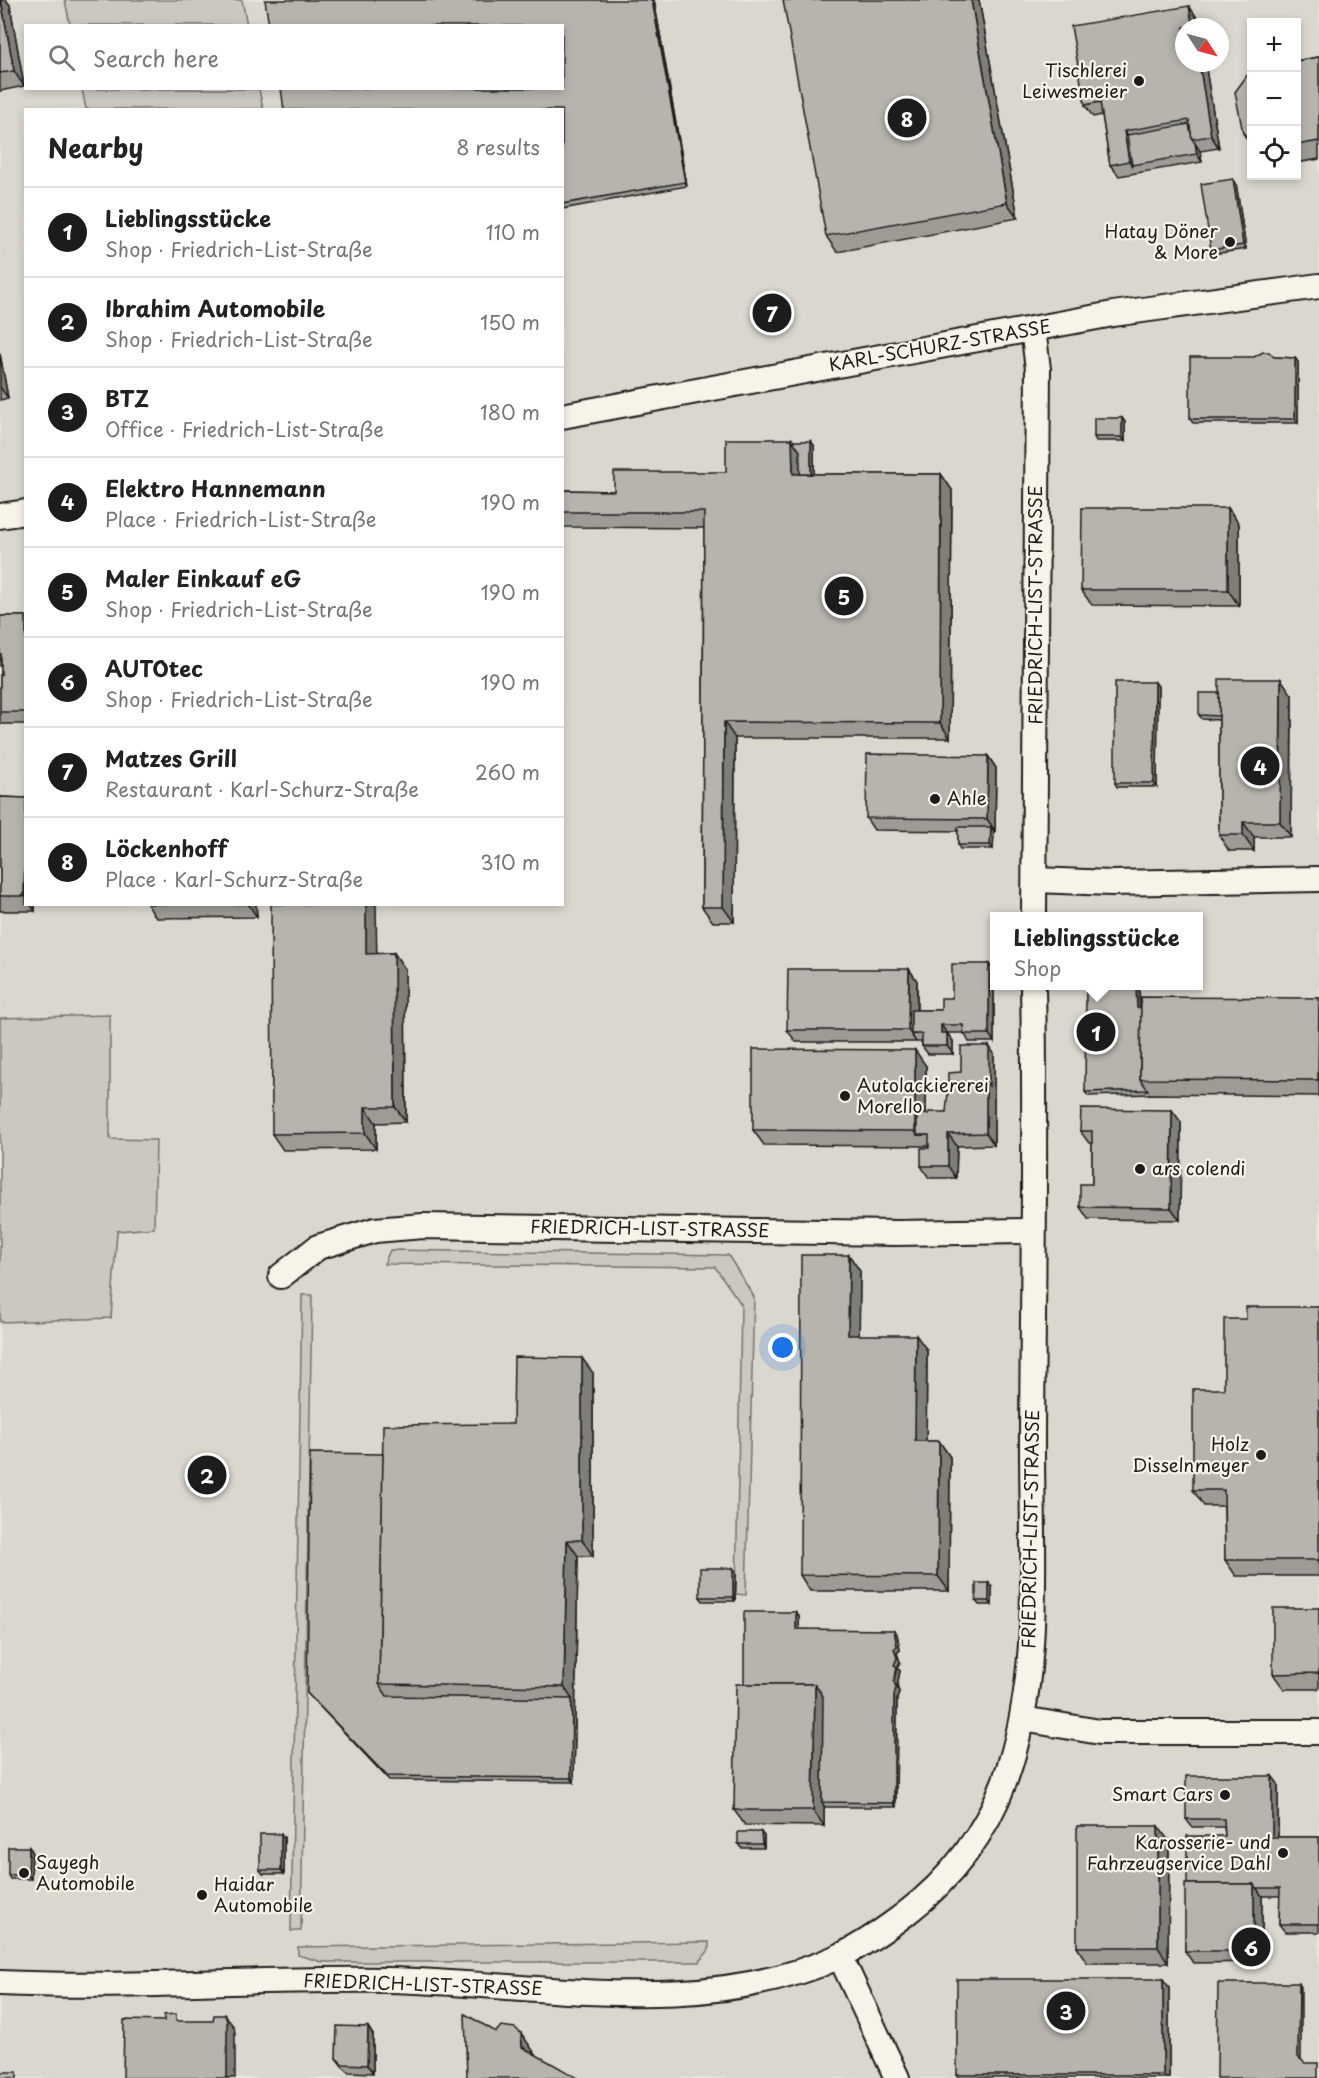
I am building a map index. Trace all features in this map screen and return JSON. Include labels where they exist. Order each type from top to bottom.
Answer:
[{"type":"street","name":"KARL-SCHURZ-STRASSE","points":[[564,416],[1113,314],[1319,286]]},
{"type":"street","name":"FRIEDRICH-LIST-STRASSE","points":[[1033,329],[1038,369],[1034,912]]},
{"type":"street","points":[[0,516],[24,512]]},
{"type":"street","points":[[1035,880],[1111,883],[1319,879]]},
{"type":"street","name":"FRIEDRICH-LIST-STRASSE","points":[[0,1983],[47,1985],[267,1980],[393,1980],[644,1995],[705,1991],[796,1972],[840,1956],[878,1934],[926,1898],[981,1834],[1004,1782],[1023,1719],[1028,1679],[1032,1558],[1033,1231],[1036,1112],[1034,990]]},
{"type":"street","name":"FRIEDRICH-LIST-STRASSE","points":[[280,1276],[318,1247],[375,1230],[423,1226],[896,1233],[1033,1231]]},
{"type":"street","points":[[1023,1719],[1100,1732],[1319,1732]]},
{"type":"street","points":[[840,1956],[897,2078]]},
{"type":"shaded area","points":[[0,0],[65,0],[70,24],[24,24],[24,90],[82,90],[86,108],[24,108],[24,906],[564,906],[564,108],[263,108],[259,90],[564,90],[564,24],[247,24],[242,0],[1319,0],[1319,2078],[0,2078],[0,1322],[111,1318],[117,1230],[153,1228],[156,1140],[110,1139],[109,1015],[0,1018]]},
{"type":"shaded area","points":[[65,0],[242,0],[247,24],[70,24]]},
{"type":"shaded area","points":[[82,90],[259,90],[263,108],[86,108]]},
{"type":"shaded area","points":[[110,1015],[110,1139],[156,1140],[154,1228],[117,1231],[111,1318],[0,1322],[0,1018]]},
{"type":"shaded area","points":[[390,1250],[728,1255],[754,1297],[746,1595],[736,1594],[741,1304],[715,1267],[384,1264]]},
{"type":"shaded area","points":[[302,1295],[312,1295],[301,1931],[291,1931]]},
{"type":"shaded area","points":[[709,1942],[709,1950],[699,1962],[322,1962],[298,1955],[298,1947]]},
{"type":"building","points":[[0,0],[14,71],[0,73]]},
{"type":"building","points":[[265,0],[652,0],[685,182],[564,204],[564,108],[284,108],[281,90],[564,90],[564,24],[269,24]]},
{"type":"building","points":[[783,0],[971,0],[1007,203],[826,236]]},
{"type":"building","points":[[1189,6],[1191,18],[1175,18],[1175,72],[1200,72],[1211,136],[1192,139],[1189,120],[1124,131],[1129,161],[1110,165],[1100,102],[1085,105],[1071,26]]},
{"type":"building","points":[[1319,57],[1319,141],[1301,144],[1301,72],[1301,60]]},
{"type":"building","points":[[1247,76],[1247,136],[1243,133],[1235,92]]},
{"type":"building","points":[[1189,124],[1197,154],[1132,165],[1127,135]]},
{"type":"building","points":[[1233,179],[1243,245],[1211,250],[1201,184]]},
{"type":"building","points":[[760,297],[761,302],[780,299],[783,315],[759,319],[755,298]]},
{"type":"building","points":[[1263,352],[1269,352],[1274,357],[1295,358],[1295,419],[1190,419],[1190,357],[1254,357]]},
{"type":"building","points":[[1094,418],[1122,418],[1122,437],[1094,437]]},
{"type":"building","points":[[726,439],[792,439],[793,474],[941,474],[940,723],[724,722],[723,907],[702,907],[704,512],[564,512],[564,490],[614,491],[614,472],[726,472]]},
{"type":"building","points":[[793,441],[811,441],[811,474],[800,474],[800,451]]},
{"type":"building","points":[[1082,508],[1228,508],[1228,590],[1081,590]]},
{"type":"building","points":[[0,616],[24,616],[24,712],[0,712]]},
{"type":"building","points":[[1219,679],[1281,679],[1280,822],[1243,822],[1243,835],[1219,835]]},
{"type":"building","points":[[1115,682],[1155,682],[1154,783],[1115,783]]},
{"type":"building","points":[[1199,693],[1219,693],[1219,716],[1199,715]]},
{"type":"building","name":"Ahle","points":[[867,754],[988,756],[987,819],[866,818]]},
{"type":"building","points":[[0,797],[24,798],[24,896],[0,896]]},
{"type":"building","points":[[958,827],[991,827],[990,845],[958,845]]},
{"type":"building","points":[[271,906],[366,906],[366,954],[394,953],[395,1107],[365,1107],[365,1133],[272,1134]]},
{"type":"building","points":[[952,964],[989,964],[989,1034],[964,1034],[963,1025],[941,1025],[941,1033],[947,1033],[947,1046],[922,1046],[922,1034],[911,1034],[911,1010],[941,1010],[941,998],[952,998]]},
{"type":"building","points":[[788,969],[909,969],[908,1030],[787,1030]]},
{"type":"building","points":[[1086,990],[1136,990],[1137,1008],[1141,1008],[1140,1079],[1148,1090],[1085,1092]]},
{"type":"building","points":[[1141,997],[1319,998],[1318,1080],[1140,1079]]},
{"type":"building","points":[[961,1046],[989,1046],[989,1086],[986,1082],[949,1082],[948,1086],[948,1073],[961,1072]]},
{"type":"building","name":"Autolackiererei Morello","points":[[753,1049],[915,1050],[915,1131],[753,1130]]},
{"type":"building","points":[[949,1082],[986,1082],[986,1133],[948,1134],[948,1166],[921,1166],[921,1148],[929,1148],[929,1135],[917,1135],[917,1115],[946,1112]]},
{"type":"building","name":"ars colendi","points":[[1081,1109],[1172,1110],[1171,1208],[1080,1207],[1080,1184],[1092,1184],[1092,1131],[1080,1131]]},
{"type":"building","points":[[801,1255],[849,1255],[848,1335],[916,1335],[915,1441],[939,1441],[938,1576],[800,1575]]},
{"type":"building","name":"Holz Disselnmeyer","points":[[1246,1307],[1319,1307],[1319,1560],[1225,1560],[1224,1490],[1193,1490],[1193,1389],[1224,1389],[1224,1319],[1246,1319]]},
{"type":"building","points":[[514,1357],[582,1358],[582,1540],[567,1540],[564,1687],[379,1684],[383,1425],[513,1424]]},
{"type":"building","points":[[310,1453],[383,1454],[379,1684],[387,1696],[572,1699],[571,1778],[387,1776],[307,1693]]},
{"type":"building","points":[[700,1568],[733,1568],[733,1597],[700,1597]]},
{"type":"building","points":[[976,1583],[989,1583],[989,1601],[976,1601]]},
{"type":"building","points":[[1273,1608],[1319,1608],[1319,1673],[1273,1674]]},
{"type":"building","points":[[744,1612],[796,1612],[796,1629],[894,1630],[897,1646],[894,1649],[897,1658],[894,1665],[897,1667],[894,1682],[896,1688],[894,1695],[894,1803],[822,1802],[823,1696],[815,1684],[744,1684]]},
{"type":"building","points":[[736,1684],[815,1684],[813,1810],[734,1810]]},
{"type":"building","points":[[1186,1776],[1272,1776],[1272,1837],[1319,1837],[1319,1924],[1279,1924],[1280,1888],[1256,1888],[1254,1884],[1187,1884],[1187,1836],[1225,1836],[1224,1819],[1186,1819]]},
{"type":"building","points":[[1077,1826],[1158,1826],[1158,1947],[1077,1947]]},
{"type":"building","points":[[738,1832],[761,1832],[762,1844],[738,1844]]},
{"type":"building","points":[[260,1834],[281,1834],[281,1870],[260,1870]]},
{"type":"building","points":[[8,1847],[29,1847],[28,1875],[8,1875]]},
{"type":"building","points":[[1185,1884],[1254,1884],[1254,1951],[1185,1951]]},
{"type":"building","points":[[957,1979],[1163,1979],[1163,2075],[957,2075]]},
{"type":"building","points":[[1218,1983],[1299,1983],[1298,2057],[1305,2063],[1318,2063],[1318,2078],[1217,2078]]},
{"type":"building","points":[[176,2014],[176,2021],[213,2021],[214,2015],[225,2015],[227,2021],[227,2078],[123,2078],[124,2020],[164,2021],[164,2015]]},
{"type":"building","points":[[465,2014],[496,2032],[501,2026],[515,2028],[521,2033],[522,2047],[578,2078],[467,2078]]},
{"type":"building","points":[[337,2026],[368,2027],[367,2065],[343,2064],[336,2058]]},
{"type":"building","points":[[0,2072],[17,2072],[17,2078],[0,2078]]},
{"type":"place","name":"Tischlerei Leiwesmeier","points":[[1139,81]]},
{"type":"place","name":"Löckenhoff","points":[[907,118]]},
{"type":"place","name":"Hatay Döner & More","points":[[1230,242]]},
{"type":"place","name":"Matzes Grill","points":[[772,313]]},
{"type":"place","name":"Maler Einkauf eG","points":[[844,596]]},
{"type":"place","name":"Elektro Hannemann","points":[[1260,766]]},
{"type":"place","name":"Ahle","points":[[935,799]]},
{"type":"place","name":"Lieblingsstücke","points":[[1096,1032]]},
{"type":"place","name":"Autolackiererei Morello","points":[[845,1096]]},
{"type":"place","name":"ars colendi","points":[[1140,1169]]},
{"type":"place","name":"Holz Disselnmeyer","points":[[1261,1455]]},
{"type":"place","name":"Ibrahim Automobile","points":[[207,1475]]},
{"type":"place","name":"Smart Cars","points":[[1225,1795]]},
{"type":"place","name":"Karosserie- und Fahrzeugservice Dahl","points":[[1283,1853]]},
{"type":"place","name":"Sayegh Automobile","points":[[24,1873]]},
{"type":"place","name":"Haidar Automobile","points":[[202,1895]]},
{"type":"place","name":"AUTOtec","points":[[1251,1947]]},
{"type":"place","name":"BTZ","points":[[1066,2011]]}]
